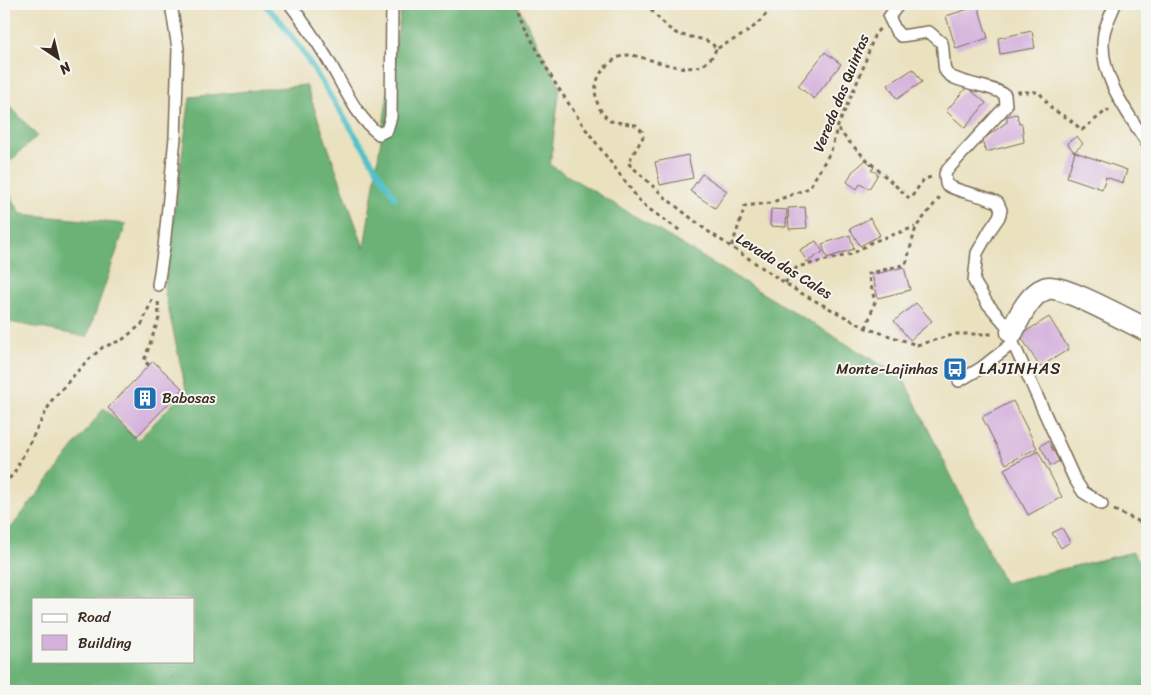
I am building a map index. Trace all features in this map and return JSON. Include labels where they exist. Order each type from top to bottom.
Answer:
[{"type":"street","points":[[1012,338],[1030,302],[1037,294],[1053,288],[1085,300],[1147,330]]},
{"type":"lane","points":[[158,285],[164,247],[175,138],[178,49],[171,4]]},
{"type":"lane","points":[[290,4],[325,54],[357,108],[372,129],[379,134],[388,130],[391,117],[392,4]]},
{"type":"lane","points":[[898,4],[889,18],[901,36],[929,32],[942,43],[945,71],[950,77],[989,88],[1005,95],[1006,106],[945,174],[946,184],[998,203],[1001,210],[999,218],[977,253],[974,282],[1012,338],[1074,478],[1083,492],[1102,504]]},
{"type":"lane","points":[[1116,4],[1104,31],[1102,51],[1114,89],[1147,143]]},
{"type":"lane","points":[[959,380],[981,368],[1012,338]]},
{"type":"path","points":[[513,4],[553,80],[585,128],[642,204],[682,232]]},
{"type":"path","points":[[646,4],[673,31],[690,38],[707,41],[714,44],[716,49],[742,37],[754,28],[774,4]]},
{"type":"path","name":"Vereda das Quintas","points":[[732,246],[745,206],[770,202],[809,188],[831,151],[837,128],[874,36],[889,18]]},
{"type":"path","name":"Levada das Cales","points":[[716,49],[714,56],[704,64],[689,67],[674,67],[629,55],[618,57],[606,66],[596,79],[594,90],[605,117],[610,121],[636,125],[642,131],[642,137],[628,163],[667,199],[706,230],[785,282],[866,328],[917,345],[956,334],[984,333]]},
{"type":"path","points":[[1015,92],[1039,92],[1052,108],[1069,118],[1082,130],[1107,110],[1112,116]]},
{"type":"path","points":[[837,128],[854,149],[890,179],[910,199],[924,180]]},
{"type":"path","points":[[866,328],[875,302],[868,274],[906,264],[916,227],[949,186]]},
{"type":"path","points":[[785,282],[797,267],[852,254],[885,236],[916,227]]},
{"type":"path","points":[[149,366],[144,361],[159,318],[158,285]]},
{"type":"path","points":[[4,485],[14,474],[52,400],[84,363],[103,347],[122,340],[142,324],[158,285]]},
{"type":"path","points":[[1102,504],[1147,525]]},
{"type":"green space","points":[[402,4],[517,4],[560,86],[550,165],[903,378],[1004,583],[1133,552],[1147,571],[1147,691],[4,691],[4,555],[7,533],[104,408],[138,440],[186,390],[164,288],[190,97],[306,85],[364,248]]},
{"type":"green space","points":[[4,99],[37,136],[4,167]]},
{"type":"green space","points":[[4,184],[21,214],[126,224],[87,337],[4,321]]},
{"type":"building","points":[[978,6],[988,38],[956,49],[946,16]]},
{"type":"building","points":[[1032,31],[1035,48],[1000,54],[998,38]]},
{"type":"building","points":[[825,52],[841,64],[814,99],[798,86]]},
{"type":"building","points":[[913,69],[922,82],[897,99],[888,85]]},
{"type":"building","points":[[967,87],[986,103],[965,128],[946,111]]},
{"type":"building","points":[[1017,114],[1019,124],[1022,124],[1024,142],[986,152],[982,140],[1007,122],[1007,116]]},
{"type":"building","points":[[1077,136],[1083,144],[1074,152],[1067,143]]},
{"type":"building","points":[[1075,152],[1127,170],[1123,183],[1106,177],[1102,189],[1067,177]]},
{"type":"building","points":[[688,155],[693,178],[660,185],[655,162]]},
{"type":"building","points":[[866,160],[874,168],[871,170],[878,174],[869,189],[860,184],[857,189],[847,182],[852,172]]},
{"type":"building","points":[[702,174],[727,191],[715,208],[690,191]]},
{"type":"building","points":[[805,207],[807,228],[789,229],[788,208]]},
{"type":"building","points":[[771,209],[787,210],[786,227],[770,226]]},
{"type":"building","points":[[870,218],[880,235],[860,246],[850,229]]},
{"type":"building","points":[[850,235],[854,249],[827,258],[822,244]]},
{"type":"building","points":[[816,241],[823,252],[807,262],[800,250]]},
{"type":"building","points":[[904,267],[910,290],[878,298],[872,275]]},
{"type":"building","points":[[916,303],[932,321],[910,340],[894,321]]},
{"type":"building","points":[[1049,317],[1069,349],[1040,367],[1020,335]]},
{"type":"building","name":"Babosas","points":[[153,361],[183,389],[137,436],[108,408]]},
{"type":"building","points":[[1013,401],[1037,448],[1006,464],[982,417]]},
{"type":"building","points":[[1048,441],[1059,461],[1051,466],[1040,446]]},
{"type":"building","points":[[1038,451],[1062,497],[1028,515],[1004,469]]},
{"type":"building","points":[[1062,528],[1070,542],[1061,548],[1052,533]]},
{"type":"waterway","points":[[263,4],[276,16],[301,49],[395,198]]},
{"type":"place","name":"Monte-Lajinhas","points":[[955,369]]},
{"type":"place","name":"Babosas","points":[[145,398]]},
{"type":"district","name":"LAJINHAS","points":[[1020,368]]}]
